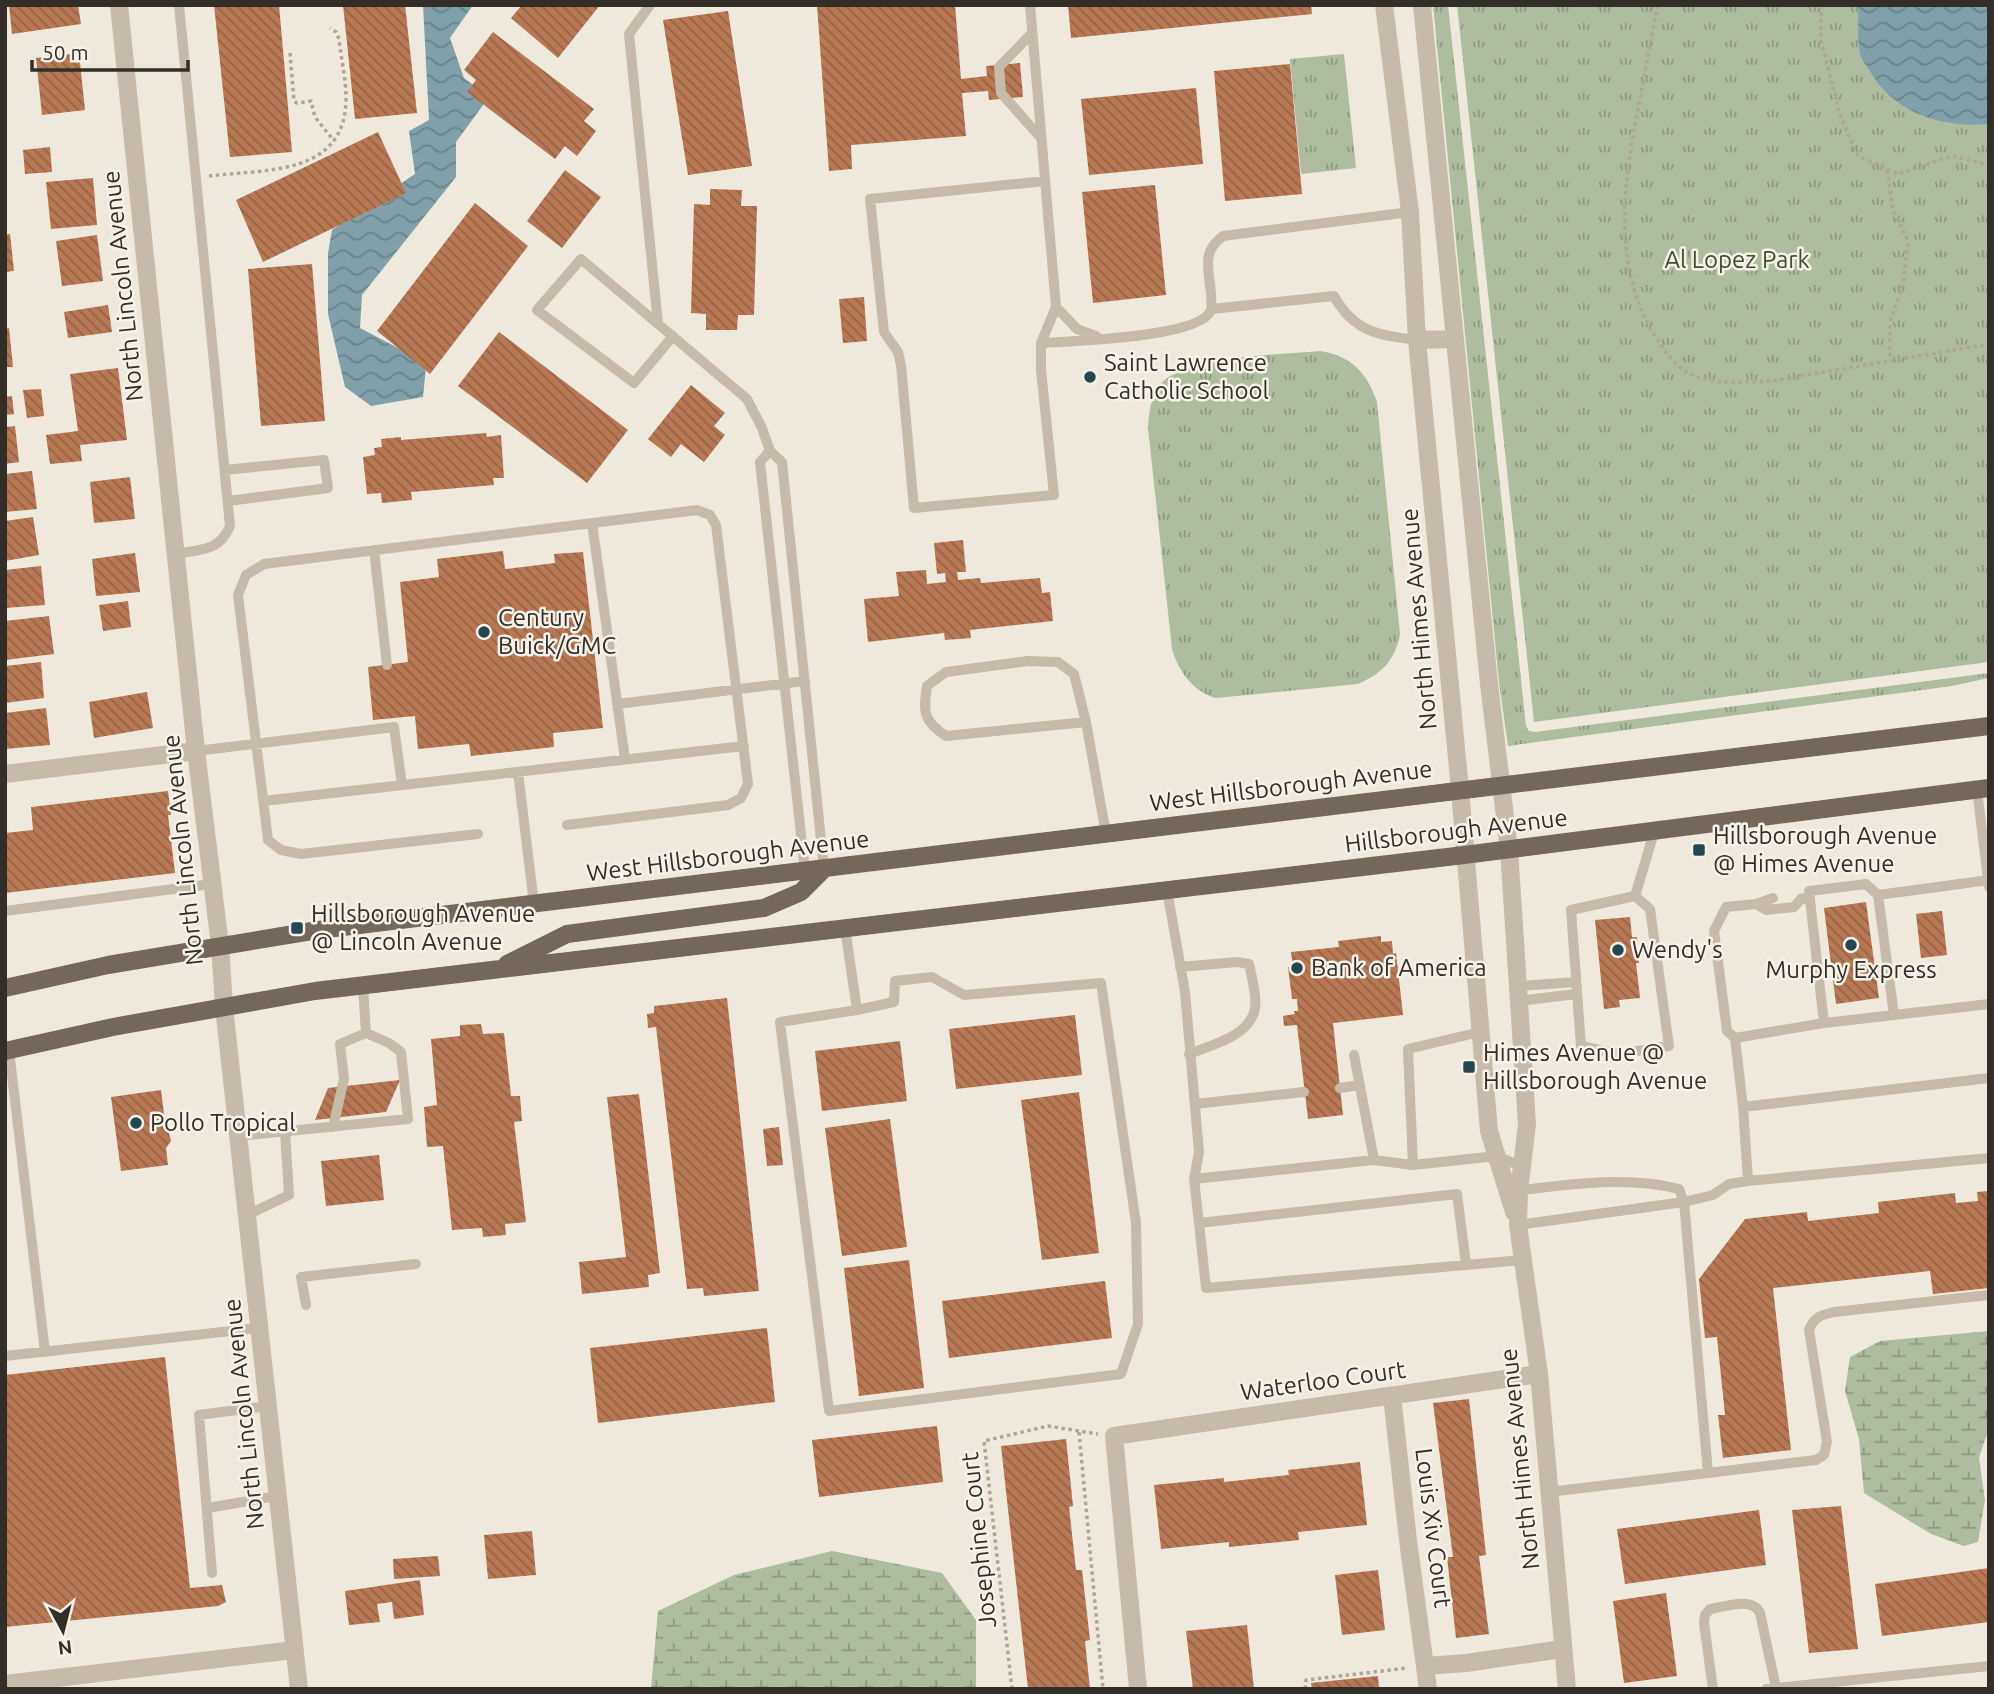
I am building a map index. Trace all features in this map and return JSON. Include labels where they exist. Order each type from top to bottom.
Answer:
[{"type":"main road","name":"Hillsborough Avenue","points":[[1460,790],[1989,726]]},
{"type":"main road","name":"Hillsborough Avenue","points":[[845,928],[1509,850],[1985,786]]},
{"type":"main road","name":"West Hillsborough Avenue","points":[[5,988],[108,965],[318,930],[1460,790]]},
{"type":"main road","points":[[494,971],[567,934],[764,908],[800,892],[824,869]]},
{"type":"main road","points":[[7,1051],[113,1027],[315,991],[845,928]]},
{"type":"street","name":"North Lincoln Avenue","points":[[119,5],[196,751],[220,945],[223,1007],[299,1689]]},
{"type":"street","name":"North Himes Avenue","points":[[1384,5],[1410,212],[1417,340],[1489,1131],[1513,1191],[1539,1374],[1567,1689]]},
{"type":"street","name":"North Himes Avenue","points":[[1422,5],[1489,684],[1509,850],[1527,1124],[1522,1167],[1513,1191]]},
{"type":"street","points":[[1410,212],[1442,209]]},
{"type":"street","points":[[1417,340],[1455,339]]},
{"type":"street","points":[[5,774],[196,751]]},
{"type":"street","name":"Waterloo Court","points":[[1114,1436],[1539,1374]]},
{"type":"street","name":"Louis Xiv Court","points":[[1392,1396],[1428,1689]]},
{"type":"street","points":[[1114,1436],[1138,1689]]},
{"type":"street","points":[[1426,1666],[1562,1649]]},
{"type":"street","points":[[5,1684],[295,1650]]},
{"type":"lane","points":[[176,554],[212,547],[224,541],[230,526],[179,5]]},
{"type":"lane","points":[[650,5],[628,34],[658,324]]},
{"type":"lane","points":[[1030,5],[1056,307],[1041,344],[1041,370],[1054,495],[914,508],[901,365],[898,352],[884,332],[870,200],[1045,181]]},
{"type":"lane","points":[[1032,33],[999,67],[1001,93],[1041,138]]},
{"type":"lane","points":[[1041,344],[1165,333],[1204,320],[1212,309],[1208,252],[1214,242],[1223,236],[1410,212]]},
{"type":"lane","points":[[673,336],[634,383],[537,310],[581,259],[673,336],[747,399],[770,451],[782,462],[824,869]]},
{"type":"lane","points":[[1212,309],[1334,296],[1344,314],[1356,323],[1375,333],[1417,340]]},
{"type":"lane","points":[[1056,307],[1077,329],[1102,338]]},
{"type":"lane","points":[[770,451],[760,462],[805,871]]},
{"type":"lane","points":[[225,470],[324,460],[328,488],[228,501]]},
{"type":"lane","points":[[478,834],[300,854],[281,850],[268,840],[238,595],[246,575],[264,564],[697,510],[710,515],[716,525],[748,783],[741,798],[728,805],[567,825]]},
{"type":"lane","points":[[592,523],[625,759]]},
{"type":"lane","points":[[374,550],[387,665]]},
{"type":"lane","points":[[1086,722],[946,736],[931,726],[924,707],[927,686],[946,672],[1028,661],[1058,662],[1074,674],[1086,722],[1107,834]]},
{"type":"lane","points":[[617,704],[805,681]]},
{"type":"lane","points":[[196,751],[393,722],[402,785]]},
{"type":"lane","points":[[263,801],[744,746]]},
{"type":"lane","points":[[519,772],[534,904]]},
{"type":"lane","points":[[1878,895],[1988,882],[1985,786]]},
{"type":"lane","points":[[1635,896],[1655,829]]},
{"type":"lane","points":[[5,911],[212,884]]},
{"type":"lane","points":[[1756,904],[1766,910],[1794,907],[1809,891],[1866,884],[1878,895],[1894,1015]]},
{"type":"lane","points":[[1167,890],[1185,992],[1199,1152],[1194,1179],[1206,1288],[1522,1260]]},
{"type":"lane","points":[[1635,896],[1650,909],[1669,1046],[1618,1054],[1581,1046],[1571,909],[1635,896]]},
{"type":"lane","points":[[1801,897],[1813,926],[1824,1023]]},
{"type":"lane","points":[[1748,1181],[1735,1038],[1727,1031],[1714,931],[1726,907],[1756,904],[1773,898]]},
{"type":"lane","points":[[1869,920],[1881,918]]},
{"type":"lane","points":[[1813,926],[1826,925]]},
{"type":"lane","points":[[845,928],[857,1010]]},
{"type":"lane","points":[[1873,950],[1885,949]]},
{"type":"lane","points":[[1816,957],[1830,956]]},
{"type":"lane","points":[[1180,967],[1237,962],[1249,964],[1255,1009],[1246,1025],[1231,1037],[1189,1054]]},
{"type":"lane","points":[[932,977],[964,995],[1101,983],[1136,1223],[1138,1324],[1121,1374],[829,1411],[780,1022],[857,1010],[894,1002],[895,981],[932,977]]},
{"type":"lane","points":[[1876,978],[1889,977]]},
{"type":"lane","points":[[1820,985],[1833,984]]},
{"type":"lane","points":[[363,986],[366,1033]]},
{"type":"lane","points":[[1519,994],[1576,988]]},
{"type":"lane","points":[[1735,1038],[1824,1023],[1989,1004]]},
{"type":"lane","points":[[1413,1165],[1408,1049],[1480,1032]]},
{"type":"lane","points":[[238,1136],[285,1132],[333,1127],[408,1119],[401,1052],[389,1043],[366,1033],[340,1044],[344,1079],[333,1127]]},
{"type":"lane","points":[[7,1051],[45,1352]]},
{"type":"lane","points":[[1354,1055],[1374,1160]]},
{"type":"lane","points":[[1743,1107],[1989,1078]]},
{"type":"lane","points":[[1340,1087],[1360,1085]]},
{"type":"lane","points":[[1195,1104],[1304,1092]]},
{"type":"lane","points":[[247,1215],[289,1195],[285,1132]]},
{"type":"lane","points":[[1194,1179],[1374,1160],[1413,1165],[1497,1156],[1522,1167]]},
{"type":"lane","points":[[1518,1225],[1684,1202],[1713,1195],[1729,1184],[1748,1181],[1989,1158]]},
{"type":"lane","points":[[1513,1191],[1613,1181],[1655,1183],[1679,1189],[1684,1202],[1708,1473]]},
{"type":"lane","points":[[1199,1223],[1457,1194],[1466,1264]]},
{"type":"lane","points":[[306,1305],[302,1277],[416,1264]]},
{"type":"lane","points":[[1549,1492],[1816,1460],[1824,1455],[1827,1443],[1810,1330],[1813,1321],[1833,1312],[1989,1295]]},
{"type":"lane","points":[[5,1356],[259,1328]]},
{"type":"lane","points":[[212,1573],[199,1415],[268,1406]]},
{"type":"lane","points":[[208,1508],[277,1496]]},
{"type":"lane","points":[[1713,1689],[1705,1615],[1710,1609],[1749,1603],[1757,1607],[1760,1613],[1771,1688],[1989,1666]]},
{"type":"path","points":[[1658,5],[1630,150],[1624,221],[1627,264],[1633,289],[1642,314],[1674,362],[1689,373],[1706,379],[1772,381],[1989,344]]},
{"type":"path","points":[[1821,5],[1821,41],[1841,118],[1858,156],[1898,174],[1952,156],[1989,165]]},
{"type":"path","points":[[196,178],[301,164],[321,155],[334,141],[343,124],[346,99],[339,39],[336,32],[330,28]]},
{"type":"path","points":[[290,53],[294,101],[311,101],[315,117],[334,141]]},
{"type":"path","points":[[1887,170],[1893,209],[1908,241],[1903,284],[1890,322],[1890,361]]},
{"type":"path","name":"Josephine Court","points":[[1012,1689],[984,1441],[1048,1426],[1114,1436]]},
{"type":"path","points":[[1079,1432],[1103,1689]]},
{"type":"path","points":[[1305,1689],[1306,1681],[1426,1666]]},
{"type":"green space","points":[[1433,5],[1448,5],[1526,726],[1529,731],[1989,673],[1989,678],[1952,686],[1508,746],[1499,682]]},
{"type":"green space","name":"Al Lopez Park","points":[[1457,5],[1989,5],[1989,662],[1534,722]]},
{"type":"green space","points":[[1344,54],[1356,168],[1301,174],[1290,59]]},
{"type":"green space","points":[[1320,351],[1341,357],[1357,368],[1368,382],[1377,402],[1400,634],[1398,643],[1386,665],[1358,684],[1216,698],[1200,691],[1188,679],[1178,665],[1172,649],[1148,428],[1152,401],[1157,388],[1166,379],[1199,365],[1240,358]]},
{"type":"green space","points":[[1989,1331],[1989,1427],[1979,1458],[1985,1500],[1978,1542],[1964,1546],[1931,1534],[1864,1493],[1859,1439],[1845,1391],[1850,1357],[1880,1341]]},
{"type":"green space","points":[[832,1551],[942,1573],[976,1620],[976,1689],[651,1689],[658,1611],[734,1575]]},
{"type":"water","points":[[423,5],[473,5],[450,38],[464,78],[489,97],[456,142],[456,177],[362,295],[360,328],[420,356],[426,367],[423,397],[371,406],[345,387],[328,314],[328,253],[332,230],[415,174],[409,131],[429,120]]},
{"type":"water","points":[[1858,5],[1989,5],[1989,124],[1972,125],[1938,120],[1907,108],[1894,99],[1881,87],[1861,57]]},
{"type":"building","points":[[9,5],[78,5],[81,24],[12,34]]},
{"type":"building","points":[[214,5],[279,5],[292,152],[230,157]]},
{"type":"building","points":[[343,5],[405,5],[417,113],[355,119]]},
{"type":"building","points":[[522,5],[600,5],[558,58],[511,18]]},
{"type":"building","points":[[817,5],[955,5],[961,79],[987,76],[986,66],[1020,63],[1023,97],[989,100],[988,91],[962,93],[966,136],[851,145],[852,169],[829,171]]},
{"type":"building","points":[[1068,5],[1311,5],[1312,14],[1071,38]]},
{"type":"building","points":[[728,11],[752,166],[688,175],[663,20]]},
{"type":"building","points":[[493,32],[594,109],[584,121],[596,131],[577,156],[565,146],[555,159],[467,92],[476,80],[464,70]]},
{"type":"building","points":[[79,53],[85,110],[42,115],[36,58]]},
{"type":"building","points":[[1290,64],[1302,194],[1225,201],[1214,71]]},
{"type":"building","points":[[1196,88],[1203,164],[1089,175],[1081,99]]},
{"type":"building","points":[[378,132],[406,193],[263,262],[236,200]]},
{"type":"building","points":[[50,147],[52,172],[25,174],[23,150]]},
{"type":"building","points":[[565,170],[601,197],[562,248],[527,221]]},
{"type":"building","points":[[93,178],[97,225],[51,229],[46,182]]},
{"type":"building","points":[[1155,185],[1166,295],[1093,303],[1082,192]]},
{"type":"building","points":[[710,189],[742,190],[741,206],[757,206],[754,315],[738,315],[737,330],[706,330],[706,314],[691,313],[694,204],[710,205]]},
{"type":"building","points":[[475,203],[528,246],[430,374],[377,331]]},
{"type":"building","points":[[10,234],[14,271],[5,272],[5,235]]},
{"type":"building","points":[[97,235],[103,281],[62,286],[56,241]]},
{"type":"building","points":[[312,264],[325,421],[261,426],[248,269]]},
{"type":"building","points":[[864,297],[867,341],[843,343],[839,299]]},
{"type":"building","points":[[108,305],[112,332],[68,338],[64,312]]},
{"type":"building","points":[[9,328],[13,367],[5,367],[5,329]]},
{"type":"building","points":[[499,332],[628,430],[587,483],[458,386]]},
{"type":"building","points":[[118,368],[127,440],[80,445],[82,461],[50,464],[46,435],[78,431],[70,374]]},
{"type":"building","points":[[691,385],[725,413],[714,426],[725,435],[704,462],[681,444],[671,457],[648,439]]},
{"type":"building","points":[[41,389],[44,416],[27,418],[23,390]]},
{"type":"building","points":[[12,396],[14,414],[5,415],[5,397]]},
{"type":"building","points":[[15,426],[19,462],[5,464],[5,427]]},
{"type":"building","points":[[486,433],[487,437],[501,435],[504,478],[493,478],[494,485],[411,492],[412,500],[382,503],[381,493],[367,494],[363,457],[375,455],[374,448],[382,447],[381,439],[401,437],[401,440]]},
{"type":"building","points":[[32,471],[37,509],[5,512],[5,474]]},
{"type":"building","points":[[130,477],[135,519],[94,523],[90,482]]},
{"type":"building","points":[[33,517],[39,555],[5,561],[5,521]]},
{"type":"building","points":[[963,540],[966,572],[957,572],[958,580],[980,578],[981,583],[1040,578],[1042,593],[1050,592],[1053,621],[970,630],[971,638],[945,640],[944,633],[868,642],[864,599],[899,596],[896,572],[926,570],[927,584],[946,582],[945,573],[937,574],[934,543]]},
{"type":"building","points":[[503,551],[505,569],[555,563],[554,554],[583,552],[603,728],[553,733],[554,747],[471,756],[469,744],[418,749],[415,716],[373,720],[368,667],[408,662],[400,582],[439,577],[437,559]]},
{"type":"building","points":[[135,553],[140,592],[96,596],[92,559]]},
{"type":"building","points":[[41,566],[45,605],[5,608],[5,570]]},
{"type":"building","points":[[128,601],[131,627],[103,631],[99,605]]},
{"type":"building","points":[[49,616],[54,654],[5,660],[5,621]]},
{"type":"building","points":[[41,662],[44,698],[5,703],[5,666]]},
{"type":"building","points":[[147,692],[153,728],[94,738],[89,702]]},
{"type":"building","points":[[46,708],[50,745],[5,749],[5,713]]},
{"type":"building","points":[[168,791],[175,873],[5,893],[5,833],[33,830],[31,807]]},
{"type":"building","points":[[1866,902],[1879,998],[1836,1004],[1824,908]]},
{"type":"building","points":[[1942,911],[1947,955],[1921,958],[1916,914]]},
{"type":"building","name":"Wendy's","points":[[1630,917],[1632,937],[1637,937],[1639,963],[1636,963],[1640,998],[1619,1000],[1620,1007],[1604,1009],[1595,920]]},
{"type":"building","points":[[1381,936],[1381,942],[1392,941],[1393,954],[1396,953],[1403,1015],[1333,1023],[1343,1115],[1308,1119],[1297,1025],[1284,1026],[1283,1016],[1298,1011],[1297,999],[1292,999],[1288,967],[1293,967],[1291,952],[1339,947],[1338,941]]},
{"type":"building","points":[[727,998],[759,1291],[704,1296],[703,1288],[687,1289],[656,1027],[648,1028],[647,1014],[654,1013],[654,1006]]},
{"type":"building","points":[[1075,1015],[1082,1075],[956,1089],[949,1029]]},
{"type":"building","points":[[481,1024],[483,1034],[504,1033],[511,1096],[520,1096],[522,1121],[514,1122],[526,1222],[505,1224],[506,1235],[483,1237],[482,1228],[452,1230],[443,1146],[427,1147],[424,1107],[437,1105],[431,1039],[460,1036],[460,1025]]},
{"type":"building","points":[[900,1041],[907,1101],[822,1111],[815,1051]]},
{"type":"building","points":[[400,1080],[386,1112],[315,1120],[328,1088]]},
{"type":"building","points":[[161,1090],[166,1130],[171,1141],[166,1148],[168,1165],[121,1171],[111,1097]]},
{"type":"building","points":[[1079,1092],[1099,1253],[1042,1260],[1021,1100]]},
{"type":"building","points":[[639,1094],[660,1273],[648,1275],[649,1287],[582,1294],[579,1262],[626,1257],[607,1097]]},
{"type":"building","points":[[890,1119],[907,1247],[842,1256],[825,1128]]},
{"type":"building","points":[[779,1127],[783,1165],[767,1166],[763,1129]]},
{"type":"building","points":[[379,1155],[384,1200],[326,1206],[321,1161]]},
{"type":"building","points":[[1989,1191],[1989,1288],[1933,1294],[1930,1271],[1773,1288],[1791,1450],[1723,1458],[1718,1415],[1725,1415],[1717,1337],[1705,1338],[1699,1279],[1745,1219],[1807,1212],[1808,1221],[1879,1213],[1878,1202],[1955,1193],[1956,1203],[1978,1201],[1977,1192]]},
{"type":"building","points":[[909,1260],[924,1388],[859,1396],[844,1268]]},
{"type":"building","points":[[1105,1281],[1112,1338],[949,1358],[942,1301]]},
{"type":"building","points":[[767,1328],[775,1402],[598,1423],[590,1348]]},
{"type":"building","points":[[165,1357],[190,1588],[222,1585],[226,1602],[218,1606],[5,1627],[5,1375]]},
{"type":"building","points":[[1469,1399],[1486,1555],[1479,1556],[1489,1634],[1456,1638],[1447,1557],[1453,1557],[1433,1403]]},
{"type":"building","points":[[937,1426],[943,1482],[819,1497],[812,1440]]},
{"type":"building","points":[[1066,1439],[1073,1506],[1069,1507],[1076,1570],[1082,1570],[1090,1640],[1085,1641],[1090,1689],[1028,1689],[1001,1446]]},
{"type":"building","points":[[1360,1462],[1367,1525],[1298,1532],[1299,1540],[1229,1547],[1229,1542],[1161,1549],[1154,1485],[1224,1478],[1224,1482],[1289,1475],[1288,1470]]},
{"type":"building","points":[[1841,1506],[1858,1649],[1809,1653],[1792,1510]]},
{"type":"building","points":[[1759,1510],[1766,1565],[1625,1584],[1617,1529]]},
{"type":"building","points":[[532,1531],[536,1575],[488,1579],[484,1535]]},
{"type":"building","points":[[438,1556],[440,1576],[394,1579],[393,1559]]},
{"type":"building","points":[[1989,1568],[1989,1622],[1882,1636],[1875,1584]]},
{"type":"building","points":[[1378,1570],[1385,1630],[1342,1635],[1335,1575]]},
{"type":"building","points":[[420,1580],[424,1615],[394,1619],[392,1602],[377,1604],[380,1622],[349,1625],[345,1591]]},
{"type":"building","points":[[1666,1593],[1677,1676],[1624,1683],[1613,1601]]},
{"type":"building","points":[[1247,1625],[1254,1689],[1193,1689],[1186,1631]]},
{"type":"building","points":[[1378,1676],[1379,1689],[1312,1689],[1311,1683]]},
{"type":"place","name":"Saint Lawrence Catholic School","points":[[1090,377]]},
{"type":"place","name":"Century Buick/GMC","points":[[484,632]]},
{"type":"place","name":"Hillsborough Avenue @ Himes Avenue","points":[[1699,850]]},
{"type":"place","name":"Hillsborough Avenue @ Lincoln Avenue","points":[[297,928]]},
{"type":"place","name":"Murphy Express","points":[[1851,945]]},
{"type":"place","name":"Wendy's","points":[[1618,950]]},
{"type":"place","name":"Bank of America","points":[[1297,968]]},
{"type":"place","name":"Himes Avenue @ Hillsborough Avenue","points":[[1469,1067]]},
{"type":"place","name":"Pollo Tropical","points":[[136,1123]]}]
